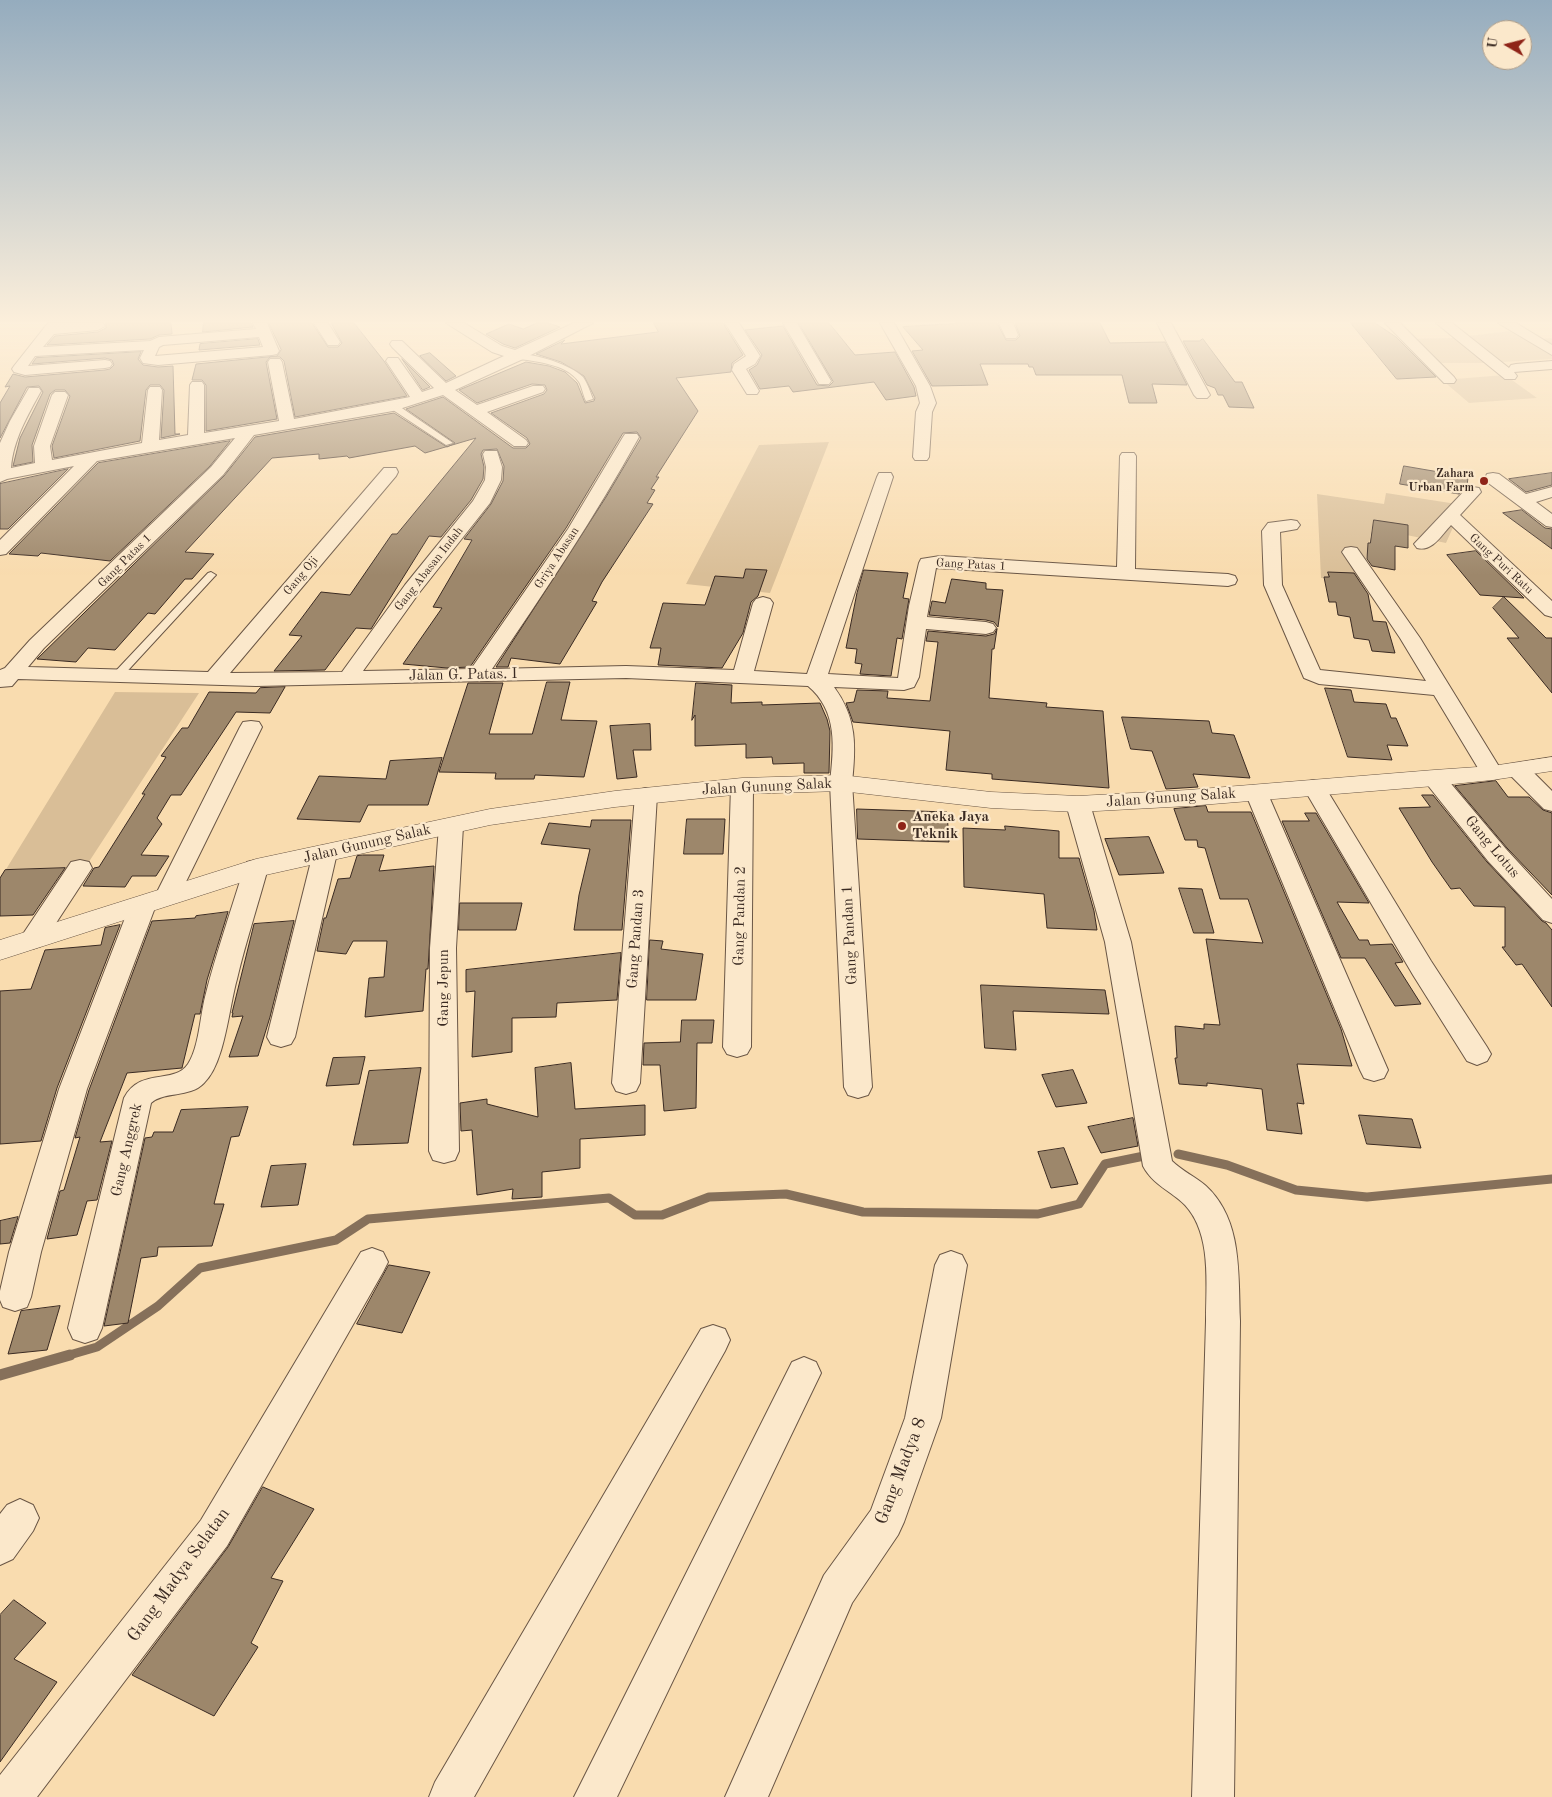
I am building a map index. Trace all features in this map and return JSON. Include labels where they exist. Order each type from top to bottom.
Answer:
[{"type":"street","points":[[25,407],[10,434],[3,456],[1,475],[150,446],[248,432],[388,407]]},
{"type":"street","points":[[44,467],[42,446],[56,407]]},
{"type":"street","points":[[150,446],[154,407]]},
{"type":"street","points":[[196,440],[197,407]]},
{"type":"street","points":[[284,407],[288,425]]},
{"type":"street","points":[[469,407],[520,443]]},
{"type":"street","points":[[475,411],[487,407]]},
{"type":"street","points":[[921,457],[924,412],[926,407]]},
{"type":"street","name":"Gang Patas 1","points":[[4,679],[48,632],[96,589],[217,471],[248,432]]},
{"type":"street","name":"Griya Abasan","points":[[476,676],[558,557],[610,477],[631,437]]},
{"type":"street","name":"Gang Abasan Indah","points":[[347,678],[412,589],[482,503],[493,480],[494,467],[491,454]]},
{"type":"street","points":[[1126,574],[1128,456]]},
{"type":"street","points":[[0,550],[92,457]]},
{"type":"street","name":"Gang Oji","points":[[213,680],[390,472]]},
{"type":"street","points":[[841,783],[845,746],[840,716],[828,692],[815,681],[885,477]]},
{"type":"street","points":[[1493,478],[1552,522]]},
{"type":"street","points":[[1423,544],[1474,492]]},
{"type":"street","points":[[1524,500],[1552,492]]},
{"type":"street","name":"Gang Puri Ratu","points":[[1451,516],[1552,611]]},
{"type":"street","points":[[1291,525],[1274,526],[1270,530],[1271,580],[1311,674],[1319,678],[1441,689]]},
{"type":"street","points":[[1351,552],[1410,638],[1492,773]]},
{"type":"street","name":"Gang Patas 1","points":[[815,681],[907,683],[926,567],[928,563],[932,562],[1228,580]]},
{"type":"street","points":[[742,677],[763,603]]},
{"type":"street","points":[[917,622],[986,628]]},
{"type":"street","name":"Jalan G. Patas. I","points":[[4,679],[116,677],[213,680],[626,672],[815,681]]},
{"type":"street","points":[[15,1297],[25,1252],[73,1089],[155,900],[251,727]]},
{"type":"street","name":"Jalan Gunung Salak","points":[[0,950],[256,868],[490,816],[646,795],[742,786],[841,783],[991,800],[1078,804],[1188,798],[1434,778],[1518,770],[1552,764]]},
{"type":"street","points":[[1518,770],[1552,804]]},
{"type":"street","name":"Gang Lotus","points":[[1434,778],[1497,855],[1552,914]]},
{"type":"street","name":"Gang Pandan 1","points":[[841,783],[858,1087]]},
{"type":"street","name":"Gang Pandan 2","points":[[737,1047],[742,786]]},
{"type":"street","points":[[1314,787],[1422,968],[1477,1054]]},
{"type":"street","points":[[1256,792],[1374,1070]]},
{"type":"street","name":"Gang Pandan 3","points":[[626,1083],[646,795]]},
{"type":"street","points":[[1078,804],[1118,942],[1158,1166],[1169,1177],[1195,1195],[1213,1218],[1219,1243],[1223,1322],[1213,1797]]},
{"type":"street","name":"Gang Jepun","points":[[444,1151],[444,948],[451,826]]},
{"type":"street","points":[[281,1037],[325,853]]},
{"type":"street","points":[[32,940],[80,868]]},
{"type":"street","name":"Gang Anggrek","points":[[85,1328],[138,1098],[143,1091],[154,1087],[180,1084],[193,1077],[200,1068],[208,1050],[214,1016],[256,868]]},
{"type":"street","name":"Gang Madya Selatan","points":[[10,1797],[214,1533],[372,1262]]},
{"type":"street","name":"Gang Madya 8","points":[[746,1797],[838,1589],[885,1522],[923,1418],[951,1265]]},
{"type":"street","points":[[450,1797],[713,1340]]},
{"type":"street","points":[[595,1797],[804,1373]]},
{"type":"lane","points":[[394,407],[449,443]]},
{"type":"lane","points":[[116,677],[210,575]]},
{"type":"shaded area","points":[[829,442],[770,593],[686,584],[759,445]]},
{"type":"shaded area","points":[[1386,493],[1463,505],[1446,543],[1372,528],[1362,581],[1321,578],[1317,494],[1384,504]]},
{"type":"shaded area","points":[[115,692],[199,693],[79,877],[5,871]]},
{"type":"building","points":[[0,407],[16,407],[0,438]]},
{"type":"building","points":[[36,407],[45,407],[32,445],[33,462],[13,466],[20,438]]},
{"type":"building","points":[[66,407],[144,407],[140,441],[54,458],[52,446]]},
{"type":"building","points":[[163,407],[174,407],[175,434],[180,434],[161,438]]},
{"type":"building","points":[[206,407],[275,407],[277,419],[206,431]]},
{"type":"building","points":[[293,407],[349,407],[295,417]]},
{"type":"building","points":[[413,407],[457,407],[513,448],[526,448],[530,444],[527,438],[491,413],[508,407],[695,407],[698,411],[656,477],[659,477],[651,489],[655,490],[647,503],[653,504],[602,582],[592,601],[597,602],[560,664],[511,658],[508,667],[496,667],[606,497],[641,438],[637,432],[623,433],[566,528],[470,667],[447,668],[403,664],[442,608],[433,607],[472,540],[464,539],[491,504],[503,481],[504,466],[497,449],[483,450],[481,454],[484,467],[483,479],[471,500],[441,537],[429,536],[371,629],[356,628],[325,670],[274,671],[302,636],[289,635],[321,592],[350,595],[392,534],[397,534],[476,438],[449,446],[455,443],[406,409]]},
{"type":"building","points":[[1229,407],[1253,407],[1254,408]]},
{"type":"building","points":[[394,413],[446,447],[425,453],[415,446],[349,458],[347,456],[319,459],[319,454],[272,458],[185,552],[214,554],[192,579],[185,579],[155,614],[148,613],[115,650],[88,648],[76,662],[37,659],[224,476],[255,437]]},
{"type":"building","points":[[230,441],[210,466],[110,561],[41,553],[38,556],[9,554],[98,463]]},
{"type":"building","points":[[1404,466],[1468,477],[1467,486],[1459,494],[1400,484]]},
{"type":"building","points":[[68,469],[8,529],[0,529],[0,484]]},
{"type":"building","points":[[1552,473],[1552,485],[1526,492],[1509,479]]},
{"type":"building","points":[[1522,510],[1545,528],[1552,529],[1552,549],[1503,513]]},
{"type":"building","points":[[1374,520],[1408,525],[1408,548],[1395,546],[1395,570],[1372,566],[1367,559],[1368,543],[1370,543]]},
{"type":"building","points":[[1476,551],[1524,598],[1480,595],[1447,555]]},
{"type":"building","points":[[746,569],[767,570],[758,596],[751,602],[743,633],[722,668],[658,665],[661,648],[650,648],[663,603],[705,605],[715,576],[743,578]]},
{"type":"building","points":[[864,570],[908,573],[903,598],[909,599],[902,639],[897,638],[891,676],[860,674],[862,664],[855,663],[857,649],[846,648],[857,593]]},
{"type":"building","points":[[1328,572],[1354,573],[1368,594],[1373,621],[1386,622],[1395,653],[1372,651],[1369,640],[1354,638],[1350,617],[1338,615],[1336,602],[1329,602],[1324,577],[1329,577]]},
{"type":"building","points":[[952,579],[986,583],[986,589],[1003,590],[998,627],[994,622],[986,620],[929,615],[932,601],[945,603]]},
{"type":"building","points":[[1504,597],[1546,638],[1552,638],[1552,693],[1507,638],[1519,638],[1493,608]]},
{"type":"building","points":[[997,629],[994,649],[992,649],[989,698],[1047,703],[1046,707],[1103,711],[1109,788],[992,779],[992,774],[946,770],[950,731],[853,722],[846,703],[854,702],[857,690],[888,691],[887,698],[930,701],[938,642],[926,641],[928,631],[986,636],[994,634]]},
{"type":"building","points":[[547,682],[570,682],[561,720],[597,721],[584,777],[535,775],[534,779],[495,779],[496,773],[439,772],[468,683],[503,683],[489,734],[532,734]]},
{"type":"building","points":[[696,683],[732,685],[731,703],[762,702],[762,705],[820,703],[830,731],[829,773],[804,773],[804,763],[773,764],[772,757],[746,758],[746,744],[695,746],[695,715],[692,720]]},
{"type":"building","points":[[285,687],[270,713],[236,712],[181,795],[171,795],[157,818],[162,824],[141,855],[169,856],[156,876],[132,876],[125,887],[83,886],[94,868],[99,867],[145,794],[142,794],[166,757],[161,756],[182,728],[188,728],[209,692],[256,693],[260,688]]},
{"type":"building","points":[[1325,688],[1351,690],[1354,702],[1386,704],[1391,718],[1396,718],[1408,746],[1387,745],[1392,760],[1348,757]]},
{"type":"building","points":[[1122,717],[1209,721],[1212,733],[1234,735],[1250,778],[1193,774],[1198,787],[1166,789],[1152,751],[1131,749]]},
{"type":"building","points":[[650,724],[651,750],[633,750],[637,777],[617,779],[610,726]]},
{"type":"building","points":[[442,758],[428,805],[368,805],[360,822],[297,819],[319,776],[386,779],[390,761]]},
{"type":"building","points":[[1496,781],[1508,797],[1529,797],[1543,810],[1552,813],[1552,895],[1507,848],[1455,786]]},
{"type":"building","points":[[1422,795],[1433,795],[1487,862],[1552,930],[1552,1007],[1522,964],[1516,965],[1502,947],[1505,947],[1505,907],[1474,906],[1460,888],[1451,889],[1432,862],[1399,808],[1430,807]]},
{"type":"building","points":[[1206,806],[1208,812],[1251,812],[1341,1029],[1352,1066],[1297,1064],[1304,1104],[1297,1103],[1302,1134],[1267,1130],[1262,1089],[1207,1083],[1207,1086],[1179,1084],[1175,1058],[1177,1058],[1175,1026],[1204,1029],[1204,1024],[1220,1025],[1206,939],[1263,943],[1248,899],[1220,899],[1205,848],[1198,847],[1197,840],[1185,840],[1174,809]]},
{"type":"building","name":"Aneka Jaya Teknik","points":[[857,809],[947,812],[949,842],[858,839]]},
{"type":"building","points":[[1305,813],[1316,813],[1369,903],[1337,902],[1359,940],[1368,940],[1370,945],[1392,944],[1403,962],[1395,963],[1421,1004],[1395,1006],[1365,958],[1341,958],[1282,821],[1309,821]]},
{"type":"building","points":[[687,819],[725,819],[723,854],[684,854]]},
{"type":"building","points":[[592,820],[631,820],[622,930],[574,930],[579,895],[590,849],[541,844],[549,823],[590,827]]},
{"type":"building","points":[[1005,826],[1059,831],[1059,858],[1079,858],[1094,911],[1097,930],[1047,928],[1044,894],[964,887],[963,828],[1005,830]]},
{"type":"building","points":[[1149,837],[1164,873],[1119,875],[1105,839]]},
{"type":"building","points":[[384,855],[379,871],[434,866],[428,969],[426,969],[423,1011],[365,1017],[369,978],[384,977],[387,941],[353,941],[346,954],[317,951],[324,918],[326,918],[338,879],[350,878],[357,856]]},
{"type":"building","points":[[65,868],[33,915],[0,916],[0,878],[5,870]]},
{"type":"building","points":[[1179,888],[1202,889],[1214,933],[1194,933]]},
{"type":"building","points":[[460,903],[522,903],[516,930],[459,930]]},
{"type":"building","points":[[228,912],[207,980],[200,1014],[195,1014],[182,1068],[127,1073],[100,1142],[112,1141],[97,1200],[87,1201],[77,1235],[47,1239],[60,1191],[64,1190],[80,1137],[75,1138],[89,1090],[152,921],[195,918],[196,916]]},
{"type":"building","points":[[294,921],[270,1017],[258,1056],[229,1057],[243,1016],[232,1017],[232,1013],[254,924]]},
{"type":"building","points":[[120,925],[57,1088],[41,1141],[0,1144],[0,991],[31,989],[45,950],[101,945],[105,928]]},
{"type":"building","points":[[650,940],[663,941],[661,949],[703,954],[696,1000],[647,1000]]},
{"type":"building","points":[[621,953],[617,1000],[557,1003],[556,1017],[512,1018],[512,1052],[472,1057],[475,991],[466,992],[466,970]]},
{"type":"building","points":[[981,985],[1105,990],[1109,1014],[1013,1011],[1016,1050],[985,1048]]},
{"type":"building","points":[[682,1020],[714,1020],[712,1043],[697,1043],[696,1108],[664,1111],[660,1065],[643,1065],[644,1043],[680,1042]]},
{"type":"building","points":[[365,1057],[359,1084],[326,1086],[333,1058]]},
{"type":"building","points":[[571,1063],[575,1109],[645,1105],[645,1135],[580,1139],[580,1168],[542,1172],[542,1197],[512,1199],[513,1189],[477,1195],[472,1130],[461,1131],[460,1103],[487,1099],[487,1104],[538,1117],[535,1068]]},
{"type":"building","points":[[421,1068],[408,1143],[353,1145],[369,1071]]},
{"type":"building","points":[[1073,1070],[1087,1103],[1056,1107],[1042,1075]]},
{"type":"building","points":[[248,1107],[239,1136],[231,1137],[214,1204],[224,1204],[212,1246],[158,1247],[157,1256],[141,1258],[128,1323],[104,1326],[145,1138],[152,1137],[154,1132],[173,1132],[181,1110]]},
{"type":"building","points":[[1359,1115],[1412,1119],[1421,1148],[1367,1144]]},
{"type":"building","points":[[1133,1118],[1138,1146],[1101,1153],[1088,1127]]},
{"type":"building","points":[[1064,1148],[1078,1184],[1051,1188],[1038,1152]]},
{"type":"building","points":[[306,1164],[298,1205],[261,1207],[271,1166]]},
{"type":"building","points":[[18,1217],[10,1243],[0,1244],[0,1221]]},
{"type":"building","points":[[389,1265],[430,1272],[402,1333],[357,1324]]},
{"type":"building","points":[[60,1306],[47,1350],[8,1354],[21,1311]]},
{"type":"building","points":[[263,1487],[314,1509],[271,1578],[283,1581],[251,1643],[258,1647],[214,1716],[132,1675],[228,1547]]},
{"type":"building","points":[[14,1600],[46,1623],[14,1659],[57,1682],[0,1762],[0,1615]]},
{"type":"waterway","points":[[1178,1154],[1227,1165],[1296,1190],[1367,1197],[1552,1179]]},
{"type":"waterway","points":[[66,1356],[97,1347],[158,1306],[200,1268],[336,1240],[368,1219],[609,1198],[635,1215],[662,1215],[709,1197],[786,1194],[863,1212],[1038,1214],[1079,1204],[1105,1164],[1144,1156]]},
{"type":"waterway","points":[[0,1375],[70,1355]]},
{"type":"place","name":"Zahara Urban Farm","points":[[1484,481]]},
{"type":"place","name":"Aneka Jaya Teknik","points":[[902,826]]}]
